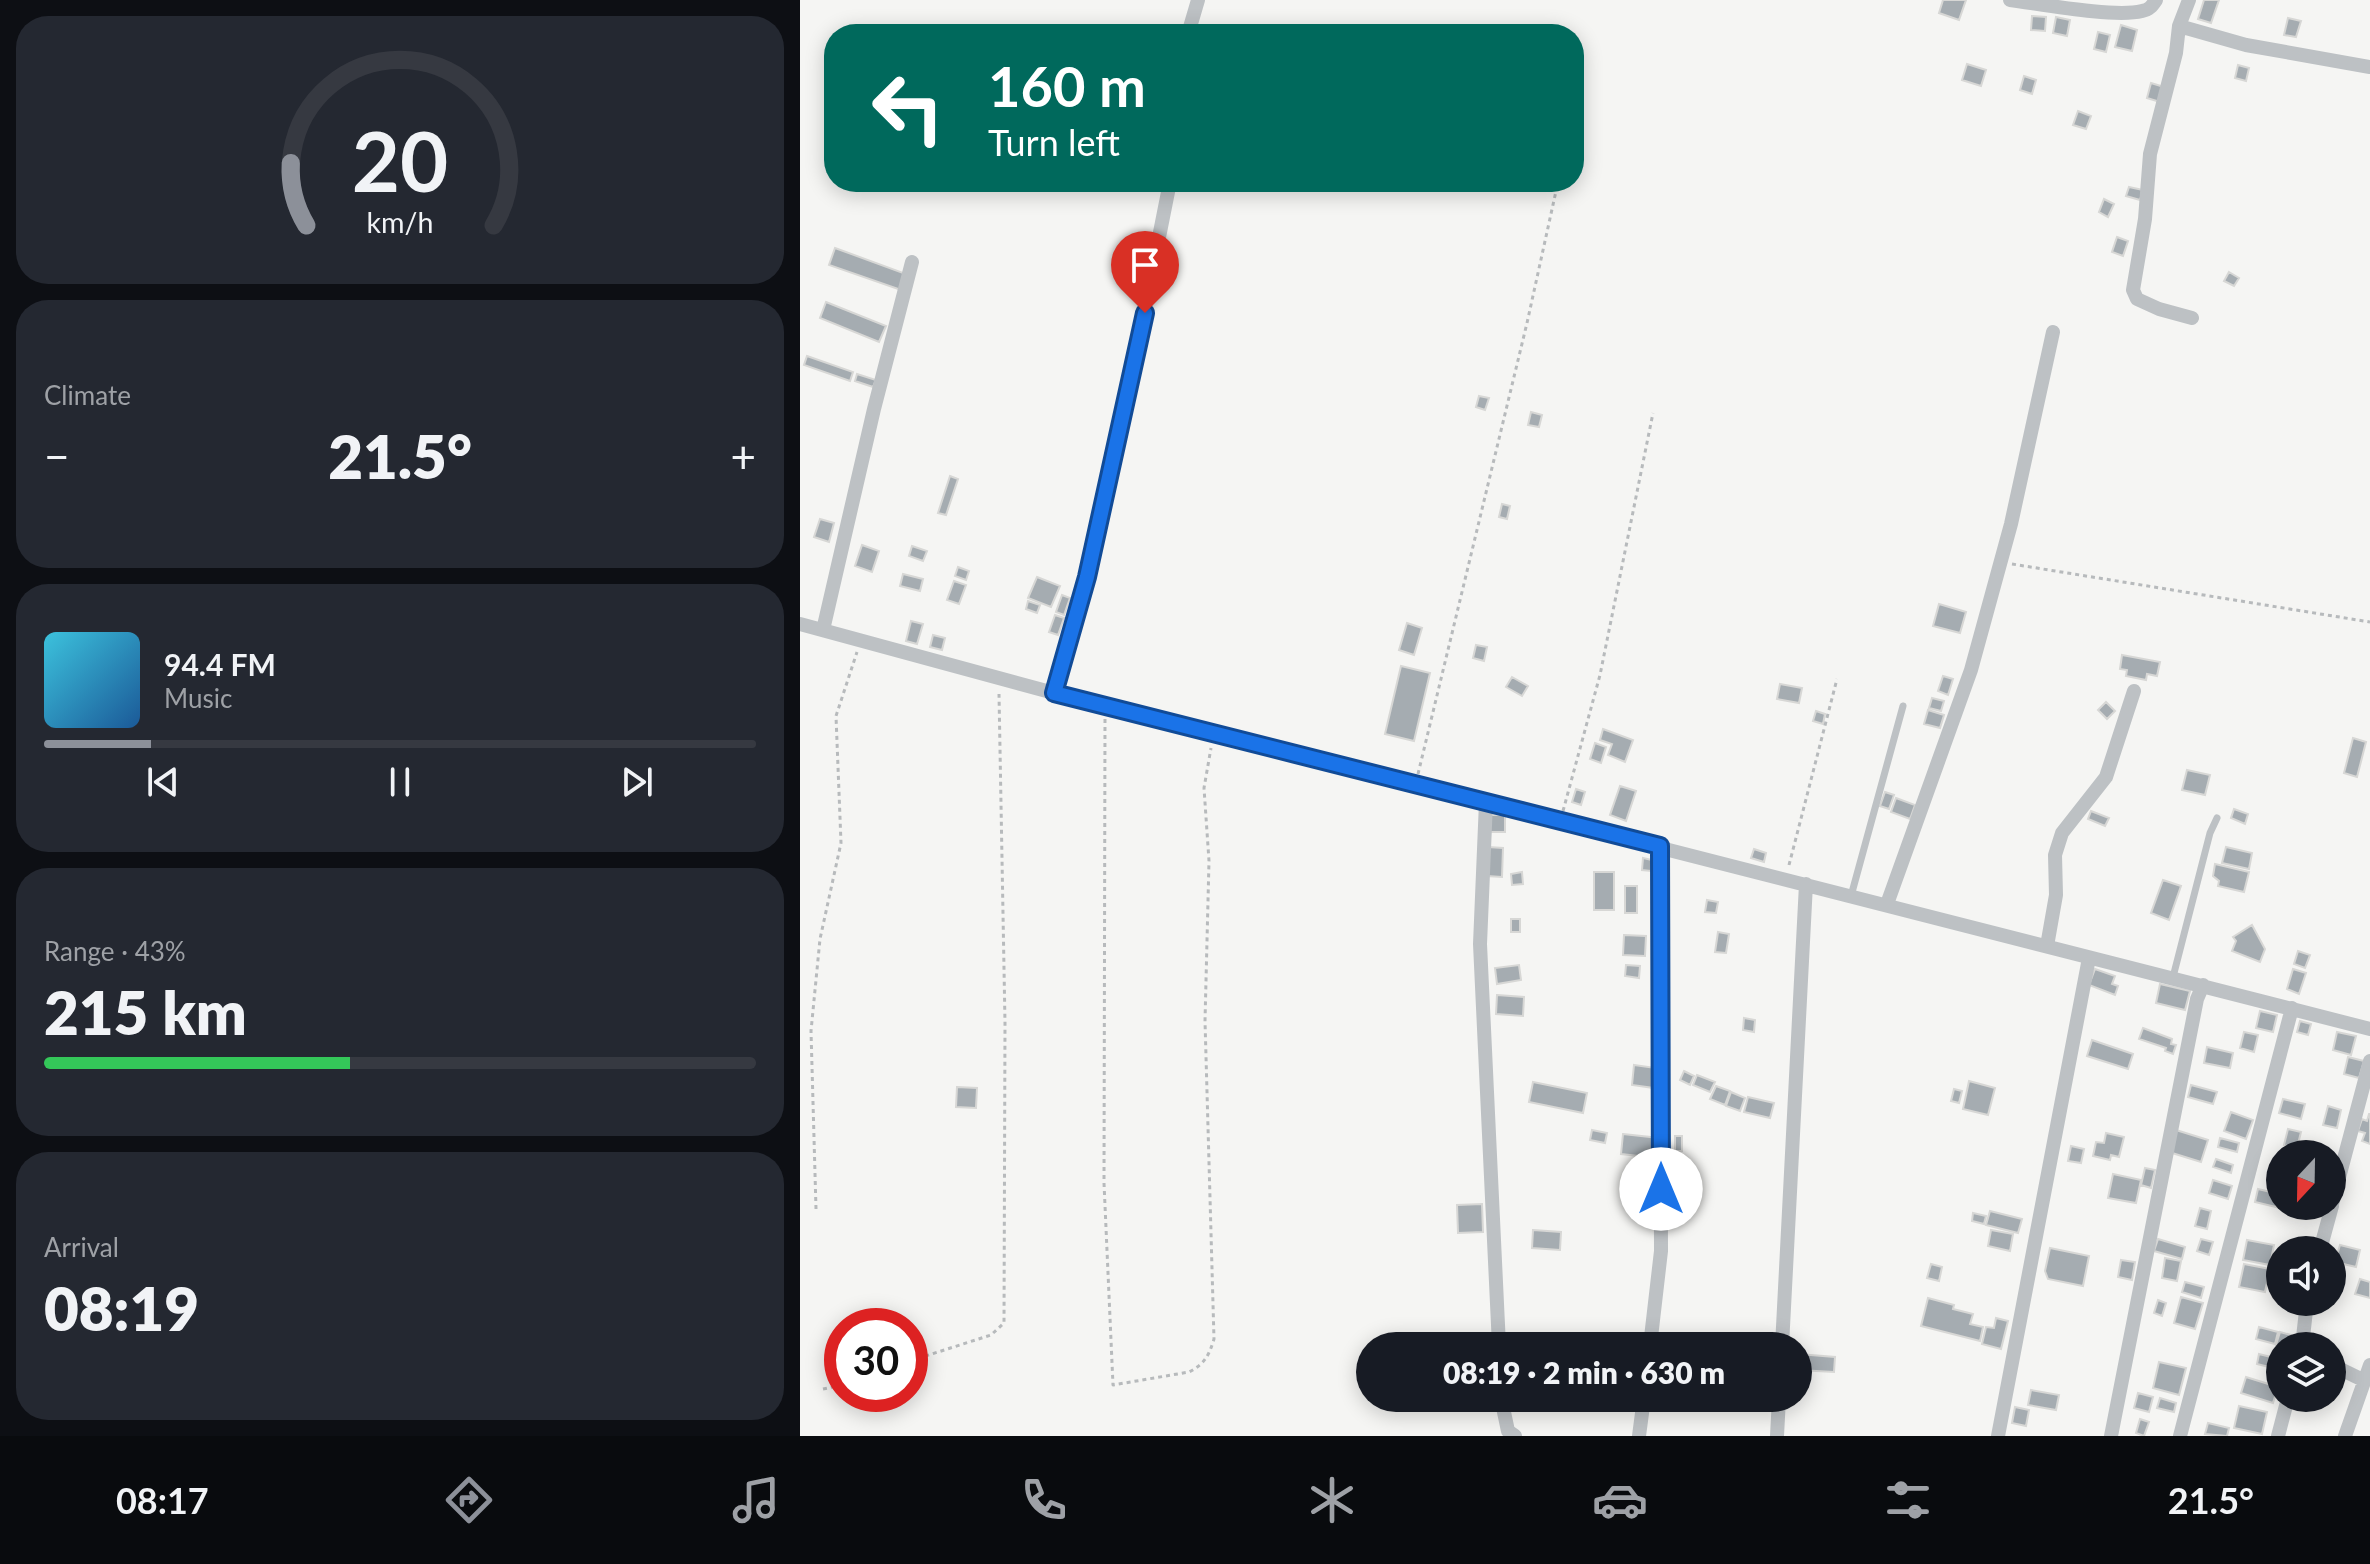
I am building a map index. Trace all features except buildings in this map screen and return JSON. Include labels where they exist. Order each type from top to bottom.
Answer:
[{"type":"street","points":[[1191,24],[1198,0]]},
{"type":"street","points":[[2010,0],[2122,13],[2142,12],[2156,0]]},
{"type":"street","points":[[2189,0],[2179,26],[2176,53],[2150,154],[2145,219],[2133,290],[2137,299],[2192,318]]},
{"type":"street","points":[[2179,26],[2246,45],[2370,67]]},
{"type":"street","points":[[1054,693],[1087,577],[1108,485],[1168,192]]},
{"type":"street","points":[[823,630],[912,262]]},
{"type":"street","points":[[1887,904],[1971,670],[2001,562],[2053,332]]},
{"type":"street","points":[[800,624],[1054,693],[2370,1029]]},
{"type":"street","points":[[2047,946],[2056,895],[2055,855],[2062,833],[2106,777],[2134,691]]},
{"type":"street","points":[[1486,802],[1480,944],[1498,1332]]},
{"type":"street","points":[[1652,1332],[1661,1251],[1660,846]]},
{"type":"street","points":[[1783,1332],[1806,884]]},
{"type":"street","points":[[1998,1436],[2089,958]]},
{"type":"street","points":[[2111,1436],[2197,999],[2203,985]]},
{"type":"street","points":[[2180,1436],[2292,1008]]},
{"type":"street","points":[[2346,1152],[2370,1061]]},
{"type":"street","points":[[2345,1436],[2363,1400],[2370,1365]]},
{"type":"street","points":[[2346,1372],[2365,1381]]},
{"type":"street","points":[[1504,1412],[1508,1431],[1515,1436]]},
{"type":"street","points":[[1639,1436],[1642,1412]]},
{"type":"street","points":[[1777,1436],[1778,1412]]},
{"type":"street","points":[[2278,1436],[2284,1412]]},
{"type":"lane","points":[[1851,896],[1903,706]]},
{"type":"lane","points":[[2173,977],[2210,833],[2217,818]]},
{"type":"path","points":[[1415,784],[1524,338],[1556,192]]},
{"type":"path","points":[[1560,821],[1600,675],[1653,413]]},
{"type":"path","points":[[2001,562],[2370,622]]},
{"type":"path","points":[[816,1209],[811,1031],[820,939],[841,843],[836,716],[860,641]]},
{"type":"path","points":[[928,1355],[991,1335],[1004,1323],[1005,1023],[998,678]]},
{"type":"path","points":[[1786,879],[1837,679]]},
{"type":"path","points":[[1105,706],[1104,1183],[1113,1385],[1189,1372],[1200,1367],[1209,1355],[1214,1339],[1210,1269],[1210,1145],[1205,1103],[1209,861],[1204,788],[1216,733]]},
{"type":"route","points":[[1145,313],[1087,577],[1054,693],[1660,846],[1661,1189]]}]
